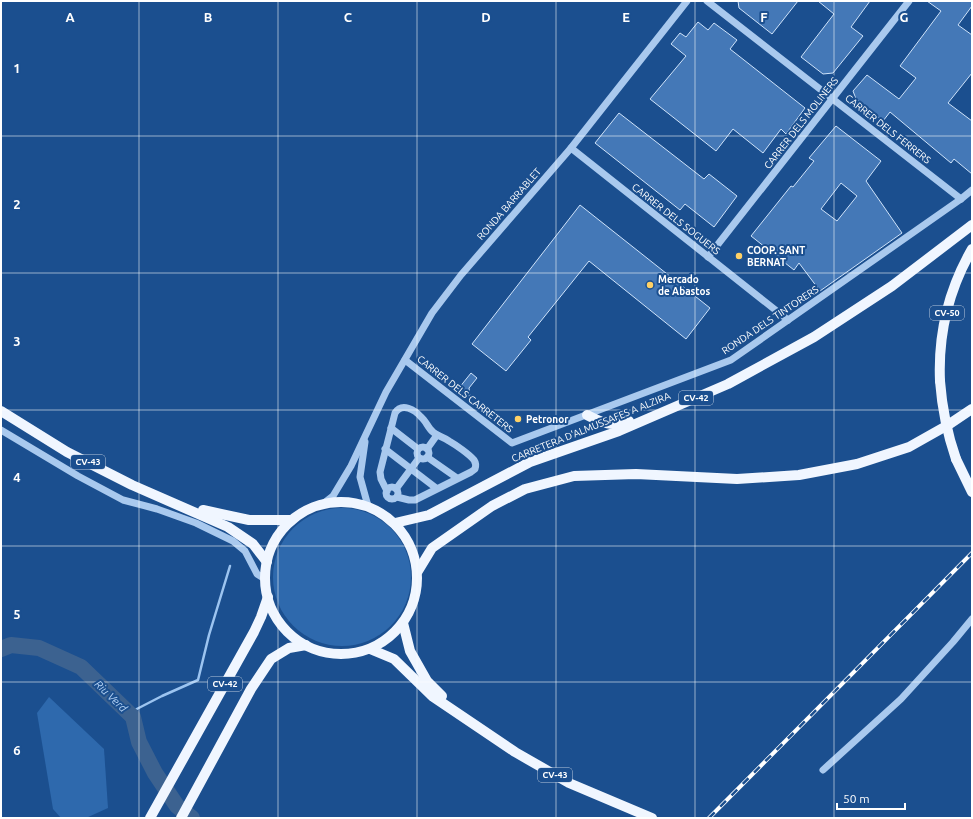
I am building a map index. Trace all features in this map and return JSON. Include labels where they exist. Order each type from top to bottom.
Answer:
[{"type":"main road","name":"CARRETERA D'ALMUSSAFES A ALZIRA","points":[[394,523],[429,514],[530,462],[619,431],[728,384],[821,333],[892,286],[972,225]]},
{"type":"main road","name":"CV-50","points":[[972,249],[956,283],[950,301],[942,335],[939,366],[942,403],[947,431],[956,459],[972,492]]},
{"type":"main road","points":[[587,415],[603,423],[620,425],[728,384]]},
{"type":"main road","points":[[418,571],[432,548],[492,506],[525,489],[574,476],[636,474],[737,479],[799,475],[857,464],[909,446],[948,425],[972,409]]},
{"type":"main road","name":"CV-43","points":[[1,411],[67,452],[132,484],[228,527],[253,544],[267,562]]},
{"type":"main road","points":[[347,502],[368,506],[387,516],[394,523],[406,537],[414,554],[418,571],[417,590],[412,607],[403,623],[388,638],[370,649],[348,654],[334,654],[319,651],[306,645],[293,636],[282,625],[273,612],[268,597],[265,579],[270,550],[283,529],[291,520],[307,510],[324,503],[347,502]]},
{"type":"main road","name":"CV-43","points":[[180,505],[249,520],[291,520]]},
{"type":"main road","name":"CV-42","points":[[150,818],[254,632],[262,617],[268,597]]},
{"type":"main road","name":"CV-43","points":[[403,623],[410,651],[427,681],[465,718]]},
{"type":"main road","name":"CV-42","points":[[181,818],[251,688],[272,659],[289,648],[306,645]]},
{"type":"main road","name":"CV-43","points":[[370,649],[394,659],[432,696],[515,752],[569,782],[652,818]]},
{"type":"street","name":"RONDA BARRABLET","points":[[324,503],[333,496],[351,466],[386,392],[432,313],[461,275],[571,148],[687,1]]},
{"type":"street","name":"CARRER DELS FERRERS","points":[[707,1],[961,199]]},
{"type":"street","name":"CARRER DELS MOLINERS","points":[[708,257],[909,1]]},
{"type":"street","name":"CARRER DELS SOGUERS","points":[[571,148],[788,320]]},
{"type":"street","name":"RONDA DELS TINTORERS","points":[[512,443],[731,360],[972,190]]},
{"type":"street","name":"CARRER DELS CARRETERS","points":[[405,360],[512,443]]},
{"type":"street","points":[[402,407],[416,412],[437,435],[449,440],[474,460],[476,465],[475,469],[415,500],[397,497],[393,499],[389,498],[386,494],[387,490],[381,479],[380,472],[395,413],[398,409],[402,407]]},
{"type":"street","points":[[391,428],[418,450]]},
{"type":"street","points":[[1,430],[78,476],[123,500],[157,509],[196,523],[233,541],[245,551],[257,574],[265,579]]},
{"type":"street","points":[[366,433],[360,477],[368,506]]},
{"type":"street","points":[[427,457],[429,452],[427,449],[437,435]]},
{"type":"street","points":[[418,450],[424,447],[427,449]]},
{"type":"street","points":[[385,449],[436,488]]},
{"type":"street","points":[[418,450],[417,453],[419,458]]},
{"type":"street","points":[[427,457],[457,478]]},
{"type":"street","points":[[419,458],[424,459],[427,457]]},
{"type":"street","points":[[396,488],[419,458]]},
{"type":"street","points":[[387,490],[390,488],[396,488]]},
{"type":"street","points":[[396,488],[398,493],[397,497]]},
{"type":"street","points":[[823,770],[901,699],[972,619]]},
{"type":"shaded area","points":[[349,508],[375,516],[391,528],[400,539],[406,551],[410,563],[410,591],[406,603],[400,615],[391,626],[380,635],[368,641],[356,645],[335,646],[316,641],[304,635],[293,626],[284,615],[274,591],[273,570],[278,551],[284,539],[293,528],[304,519],[328,509]]},
{"type":"shaded area","points":[[49,697],[104,749],[108,808],[86,818],[61,818],[53,809],[37,713]]},
{"type":"building","points":[[738,1],[798,1],[772,34],[739,8]]},
{"type":"building","points":[[818,1],[870,1],[851,27],[863,36],[833,73],[823,74],[801,57],[834,14]]},
{"type":"building","points":[[927,1],[972,1],[972,6],[958,25],[972,35],[972,73],[948,103],[972,121],[972,174],[954,159],[951,163],[890,112],[883,121],[856,99],[853,91],[867,75],[899,99],[916,78],[900,66],[941,11]]},
{"type":"building","points":[[698,22],[708,30],[714,23],[737,40],[730,49],[805,108],[786,134],[781,129],[763,153],[733,129],[716,151],[650,99],[686,56],[671,44],[680,33],[686,37]]},
{"type":"building","points":[[619,113],[704,179],[709,174],[737,196],[714,227],[685,204],[680,210],[595,143]]},
{"type":"building","points":[[836,126],[881,161],[866,181],[902,233],[820,291],[799,263],[794,270],[751,236],[791,186],[793,187],[814,161],[809,158]],"holes":[[[841,183],[857,196],[837,221],[821,209]]]},
{"type":"building","name":"Mercado de Abastos","points":[[580,205],[710,308],[686,339],[589,261],[528,337],[531,340],[506,371],[472,344]]},
{"type":"building","points":[[471,373],[477,378],[469,388],[470,397],[459,388]]},
{"type":"waterway","points":[[129,713],[198,680],[209,635],[230,566]]},
{"type":"waterway","name":"Riu Verd","points":[[1,649],[11,645],[39,648],[81,667],[133,717],[139,742],[155,773],[177,806],[192,818]]},
{"type":"railway","points":[[709,818],[972,553]]},
{"type":"place","name":"COOP. SANT BERNAT","points":[[739,256]]},
{"type":"place","name":"Mercado de Abastos","points":[[650,285]]},
{"type":"place","name":"Petronor","points":[[518,419]]}]
